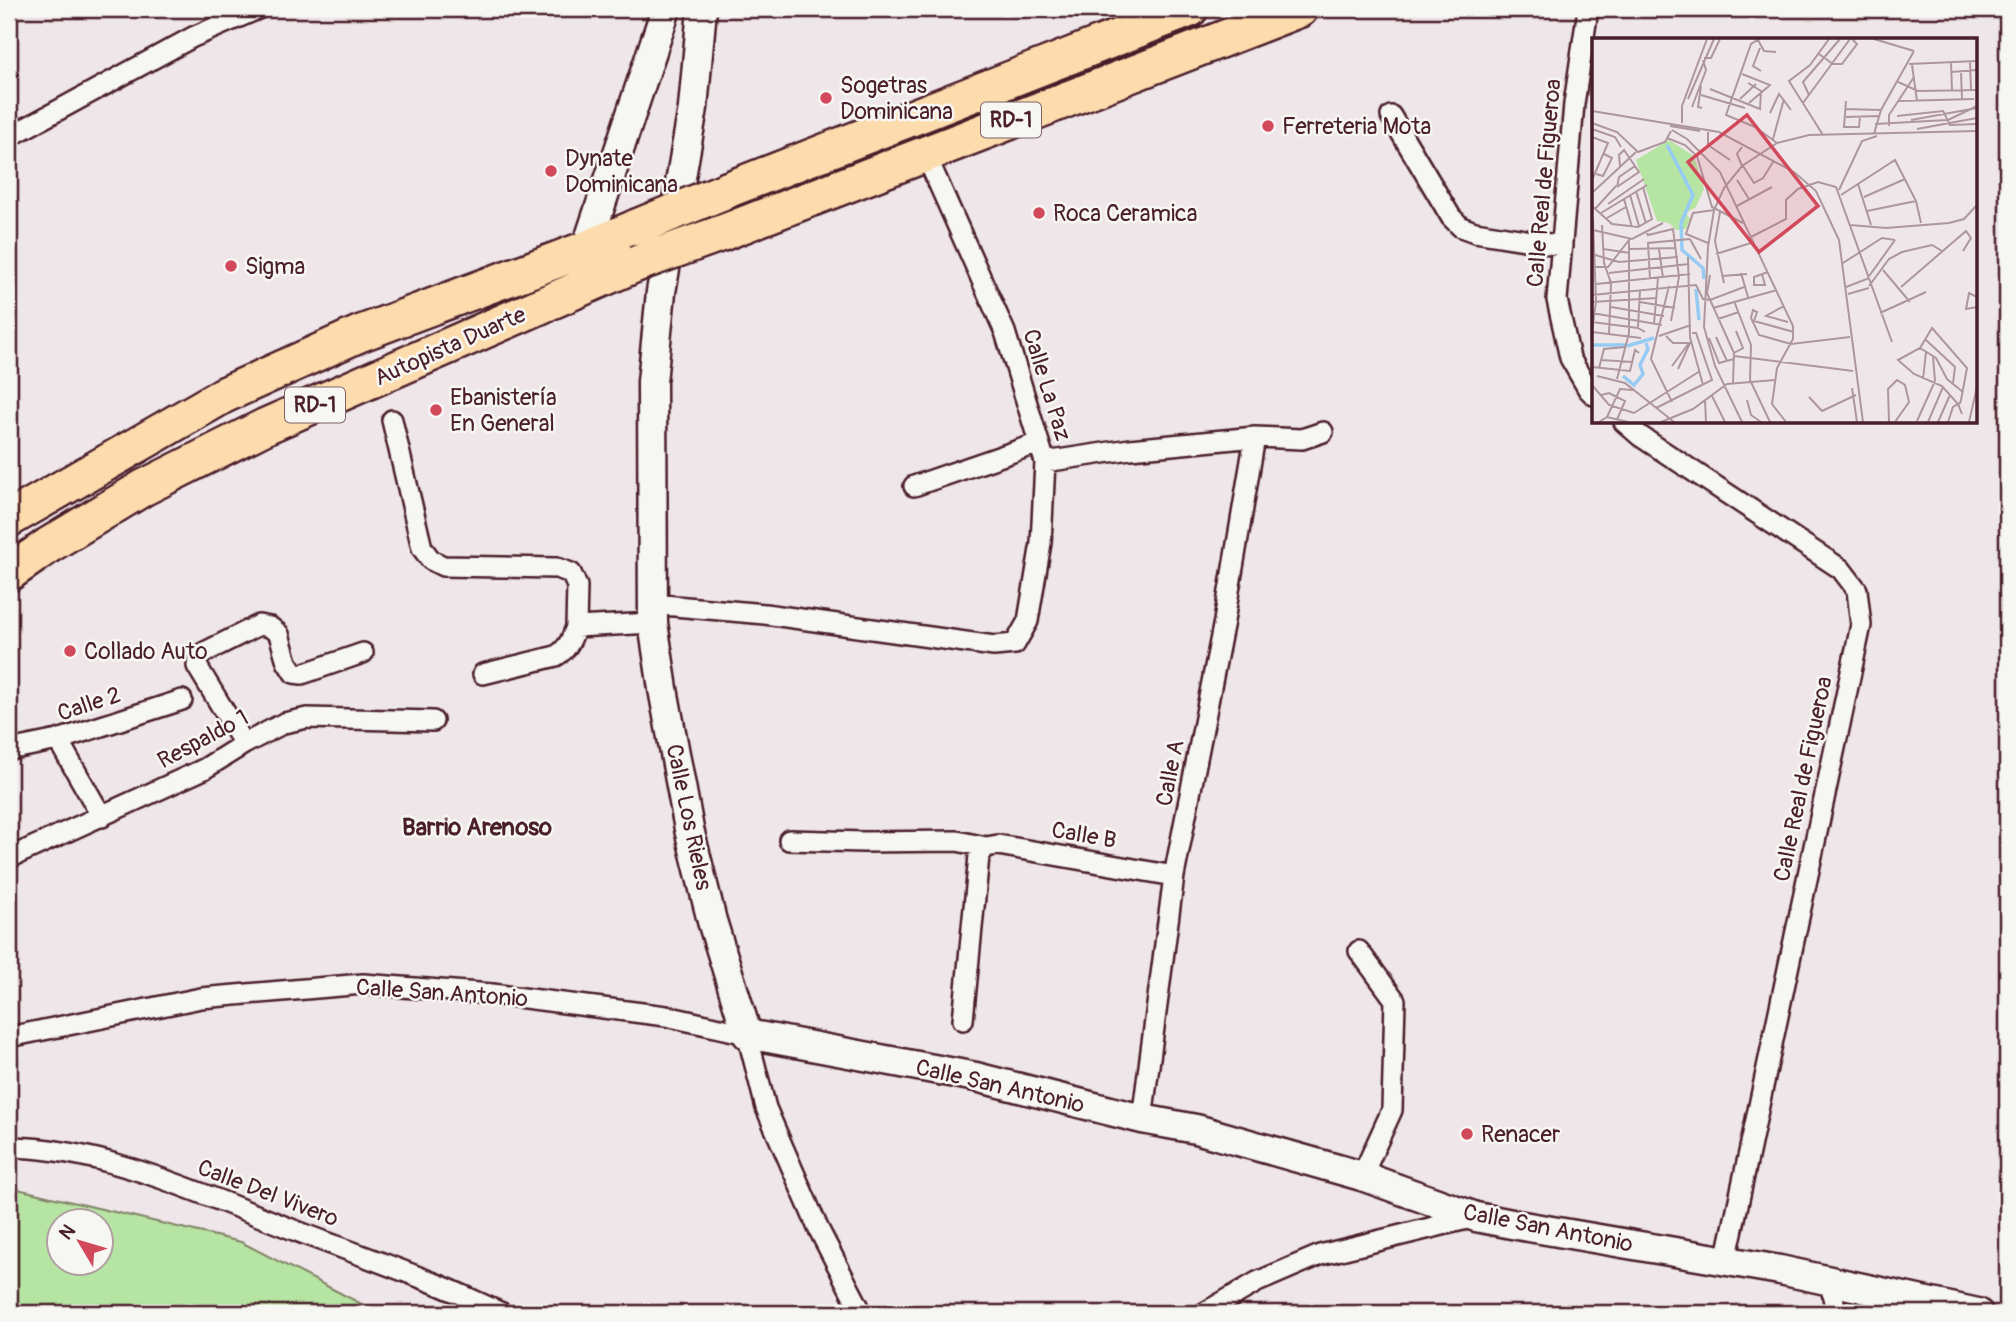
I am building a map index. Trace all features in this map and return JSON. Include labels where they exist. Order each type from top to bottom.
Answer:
[{"type":"highway","name":"Autopista Duarte","points":[[9,519],[224,395],[359,334],[586,249],[727,190],[1190,9]]},
{"type":"highway","name":"RD-1","points":[[925,153],[1300,9]]},
{"type":"highway","name":"Autopista Duarte","points":[[9,573],[49,545],[143,488],[266,426],[636,264],[925,153]]},
{"type":"street","points":[[9,137],[193,37],[258,9]]},
{"type":"street","points":[[586,249],[666,9]]},
{"type":"street","name":"Calle Los Rieles","points":[[702,9],[693,108],[661,292],[652,382],[653,613],[665,702],[689,829],[712,921],[747,1034],[766,1108],[818,1228],[862,1313]]},
{"type":"street","name":"Calle Real de Figueroa","points":[[1588,9],[1574,104],[1557,300],[1570,358],[1592,393]]},
{"type":"street","points":[[1391,116],[1451,217],[1461,227],[1475,232],[1562,246]]},
{"type":"street","name":"Calle La Paz","points":[[653,613],[765,614],[994,646],[1015,644],[1028,621],[1041,542],[1045,462],[1005,332],[925,153]]},
{"type":"street","points":[[392,420],[422,548],[431,560],[443,566],[557,568],[571,573],[577,586],[576,627],[564,652],[484,674]]},
{"type":"street","name":"Calle Real de Figueroa","points":[[1626,424],[1640,436],[1841,569],[1857,590],[1861,625],[1726,1261]]},
{"type":"street","points":[[1045,462],[1129,449],[1255,437],[1302,439],[1323,432]]},
{"type":"street","name":"Calle A","points":[[1142,1119],[1174,876],[1224,621],[1255,437]]},
{"type":"street","points":[[914,486],[1039,443]]},
{"type":"street","points":[[576,627],[653,613]]},
{"type":"street","points":[[244,744],[197,666],[198,658],[203,653],[259,625],[270,627],[279,634],[287,662],[294,673],[302,674],[363,653]]},
{"type":"street","name":"Calle 2","points":[[9,750],[58,740],[182,700]]},
{"type":"street","name":"Respaldo 1","points":[[9,858],[204,769],[284,723],[307,718],[433,721]]},
{"type":"street","points":[[58,740],[102,817]]},
{"type":"street","name":"Calle B","points":[[789,840],[957,841],[986,847],[999,845],[1174,876]]},
{"type":"street","points":[[963,1020],[979,856],[986,847]]},
{"type":"street","points":[[1359,951],[1395,1000],[1392,1110],[1362,1176]]},
{"type":"street","name":"Calle San Antonio","points":[[9,1037],[201,998],[363,984],[492,994],[666,1016],[976,1077],[1142,1119],[1196,1129],[1362,1176],[1476,1217],[1726,1261],[1978,1313]]},
{"type":"street","name":"Calle Del Vivero","points":[[9,1147],[66,1152],[190,1188],[436,1283],[502,1313]]},
{"type":"street","points":[[1204,1313],[1257,1282],[1320,1255],[1476,1217]]},
{"type":"street","points":[[1830,1281],[1836,1313]]},
{"type":"green space","points":[[9,1187],[89,1206],[46,1206],[46,1276],[116,1276],[116,1212],[241,1242],[379,1313],[9,1313]]},
{"type":"place","name":"Sogetras Dominicana","points":[[826,98]]},
{"type":"place","name":"Ferreteria Mota","points":[[1268,126]]},
{"type":"place","name":"Dynate Dominicana","points":[[551,171]]},
{"type":"place","name":"Roca Ceramica","points":[[1039,213]]},
{"type":"place","name":"Sigma","points":[[231,266]]},
{"type":"place","name":"Ebanistería En General","points":[[436,410]]},
{"type":"place","name":"Collado Auto","points":[[70,651]]},
{"type":"place","name":"Renacer","points":[[1467,1134]]},
{"type":"district","name":"Barrio Arenoso","points":[[477,827]]}]
